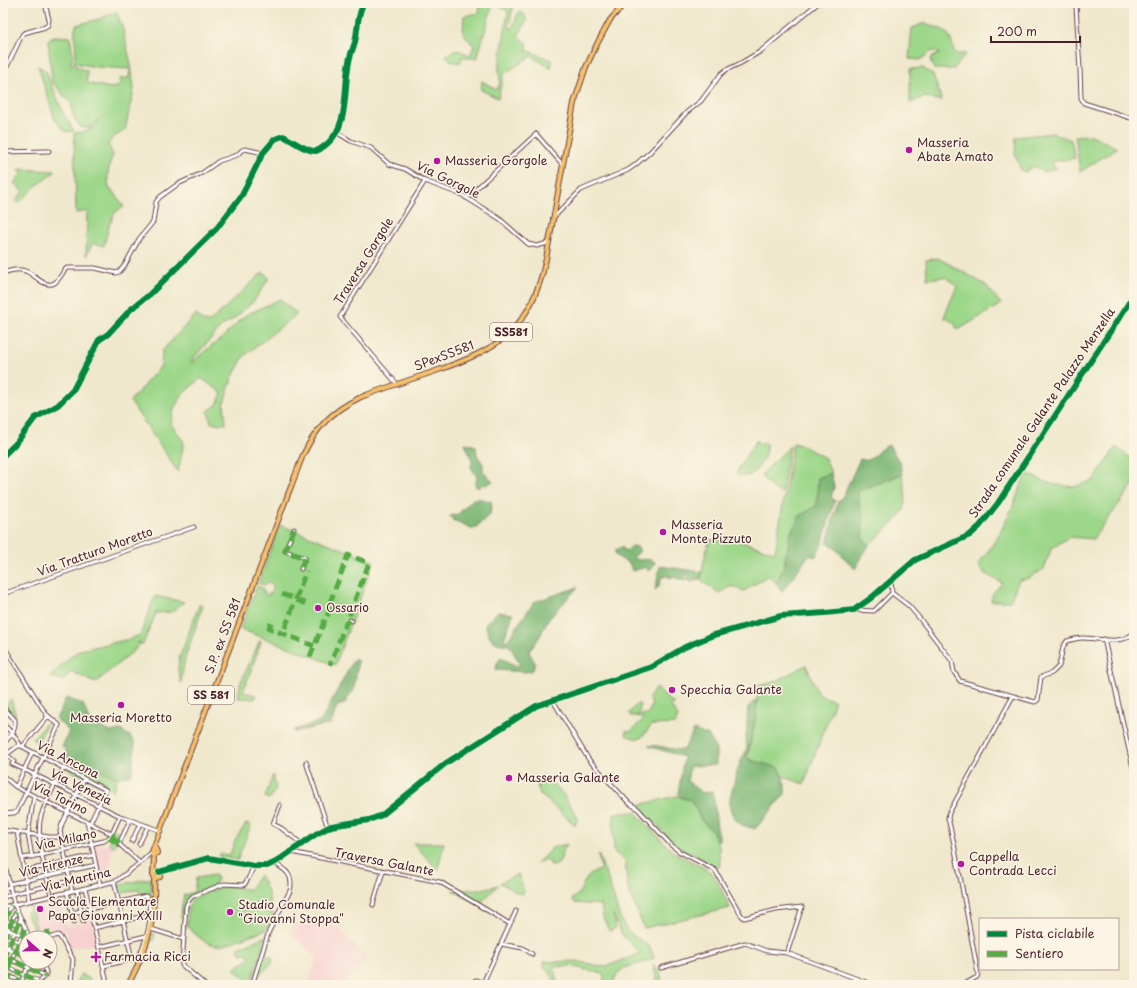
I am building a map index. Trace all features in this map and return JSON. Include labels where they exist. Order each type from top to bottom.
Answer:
[{"type":"main road","name":"SPexSS581","points":[[265,553],[303,455],[312,437],[332,414],[348,403],[361,397],[462,362],[495,345],[508,335],[518,323],[534,298],[541,281],[574,103],[586,67],[610,20],[625,3]]},
{"type":"main road","name":"S.P. ex SS 581","points":[[154,852],[265,553]]},
{"type":"main road","points":[[128,985],[145,950],[151,929],[154,887],[157,875],[154,852]]},
{"type":"street","points":[[3,75],[22,35],[48,25],[49,20],[44,3]]},
{"type":"street","points":[[3,456],[17,442],[35,418],[58,405],[73,390],[98,340],[108,334],[131,309],[149,295],[218,228],[242,195],[263,153],[272,142],[280,136],[308,149],[317,150],[329,142],[336,132],[343,112],[349,62],[355,42],[360,11],[364,3]]},
{"type":"street","points":[[552,219],[581,190],[628,170],[635,165],[650,152],[687,112],[701,101],[726,70],[741,63],[760,51],[818,3]]},
{"type":"street","points":[[1069,3],[1076,6],[1084,3]]},
{"type":"street","points":[[1076,6],[1080,69],[1080,98],[1084,103],[1134,119]]},
{"type":"street","name":"Via Gorgole","points":[[336,132],[352,141],[371,148],[389,164],[466,198],[500,219],[528,244],[537,246],[548,243]]},
{"type":"street","points":[[466,198],[536,134],[563,165]]},
{"type":"street","points":[[3,274],[9,271],[24,270],[41,281],[52,284],[55,283],[67,268],[95,268],[116,273],[119,272],[126,265],[139,239],[153,222],[156,202],[160,198],[178,184],[202,173],[219,161],[237,154],[242,150],[245,149],[263,153]]},
{"type":"street","points":[[3,152],[49,151]]},
{"type":"street","name":"Traversa Gorgole","points":[[397,384],[340,317],[425,181]]},
{"type":"street","name":"Strada comunale Galante Palazzo Menzella","points":[[157,875],[209,858],[254,866],[267,866],[328,828],[369,820],[382,815],[446,763],[536,706],[651,668],[684,647],[711,636],[781,616],[825,614],[854,610],[871,598],[915,560],[970,534],[980,526],[998,503],[1134,295]]},
{"type":"street","name":"Via Tratturo Moretto","points":[[3,594],[194,527]]},
{"type":"street","points":[[294,529],[285,551],[305,558],[301,569]]},
{"type":"street","points":[[890,581],[892,593],[909,606],[920,619],[952,662],[954,672],[960,681],[1035,702],[1038,700],[1041,677],[1060,666],[1063,647],[1067,641],[1080,638],[1121,640],[1134,632]]},
{"type":"street","points":[[854,610],[874,611],[892,593]]},
{"type":"street","points":[[1104,639],[1134,772]]},
{"type":"street","points":[[3,645],[48,716],[59,725],[17,811],[14,813],[3,814]]},
{"type":"street","points":[[963,985],[977,977],[978,974],[948,818],[949,813],[1013,696]]},
{"type":"street","points":[[552,700],[589,760],[629,803],[638,809],[671,845],[680,852],[715,870],[744,918],[776,910],[802,907],[787,953]]},
{"type":"street","points":[[3,707],[15,720],[13,734],[3,744]]},
{"type":"street","points":[[4,727],[13,734],[19,744],[24,746],[48,716]]},
{"type":"street","points":[[3,758],[19,744]]},
{"type":"street","name":"Via Ancona","points":[[19,744],[32,753],[106,790],[98,806]]},
{"type":"street","name":"Via Venezia","points":[[3,751],[14,760],[12,764],[120,816],[161,831]]},
{"type":"street","points":[[16,787],[32,753]]},
{"type":"street","points":[[306,762],[328,828]]},
{"type":"street","points":[[51,895],[42,855],[40,836],[41,814],[63,769]]},
{"type":"street","name":"Via Torino","points":[[3,776],[16,787],[112,834]]},
{"type":"street","points":[[72,891],[60,831],[84,779]]},
{"type":"street","points":[[32,857],[28,834],[34,796]]},
{"type":"street","points":[[280,805],[273,824],[281,828],[302,844]]},
{"type":"street","points":[[98,806],[88,822],[100,885]]},
{"type":"street","points":[[112,834],[120,816]]},
{"type":"street","points":[[130,820],[119,844],[140,863]]},
{"type":"street","points":[[132,841],[140,824]]},
{"type":"street","points":[[139,844],[148,826]]},
{"type":"street","points":[[3,830],[40,836],[61,837]]},
{"type":"street","points":[[17,832],[29,900]]},
{"type":"street","name":"Via Milano","points":[[22,858],[104,841],[112,834]]},
{"type":"street","name":"Via Martina","points":[[3,907],[114,881],[154,852]]},
{"type":"street","name":"Traversa Galante","points":[[291,852],[440,882],[510,924]]},
{"type":"street","points":[[24,871],[94,855]]},
{"type":"street","points":[[3,857],[12,904],[24,928]]},
{"type":"street","points":[[252,985],[269,932],[290,891],[292,884],[289,875],[284,869],[274,863]]},
{"type":"street","name":"Via Firenze","points":[[9,884],[96,865]]},
{"type":"street","points":[[205,985],[182,965],[186,906],[193,896],[224,884],[244,885],[254,866]]},
{"type":"street","points":[[373,904],[383,871]]},
{"type":"street","points":[[3,897],[98,874]]},
{"type":"street","points":[[3,880],[9,884]]},
{"type":"street","points":[[114,881],[132,959]]},
{"type":"street","points":[[3,888],[9,884]]},
{"type":"street","points":[[85,888],[104,966],[106,984]]},
{"type":"street","points":[[77,890],[83,920]]},
{"type":"street","points":[[67,892],[74,922]]},
{"type":"street","points":[[72,913],[146,896],[152,914],[138,962],[132,959],[104,966]]},
{"type":"street","points":[[12,904],[4,920],[18,924],[24,928]]},
{"type":"street","points":[[483,983],[516,911]]},
{"type":"street","points":[[3,941],[16,912]]},
{"type":"street","points":[[94,928],[152,914]]},
{"type":"street","points":[[18,964],[3,957],[20,920]]},
{"type":"street","points":[[3,928],[18,933]]},
{"type":"street","points":[[151,929],[183,938]]},
{"type":"street","points":[[58,935],[73,959],[71,985]]},
{"type":"street","points":[[4,936],[18,942]]},
{"type":"street","points":[[99,947],[146,936]]},
{"type":"street","points":[[661,968],[745,943],[767,951],[787,953],[874,985]]},
{"type":"street","points":[[3,979],[18,944]]},
{"type":"street","points":[[501,944],[523,948],[532,954]]},
{"type":"street","points":[[3,946],[18,952]]},
{"type":"street","points":[[3,965],[39,982]]},
{"type":"street","points":[[20,982],[26,970]]},
{"type":"street","points":[[32,970],[46,975]]},
{"type":"street","points":[[45,970],[46,975]]},
{"type":"street","points":[[4,974],[27,985]]},
{"type":"street","points":[[35,985],[46,975]]},
{"type":"street","points":[[473,985],[476,980],[488,985]]},
{"type":"shaded area","points":[[109,843],[114,847],[111,854],[109,870],[100,874],[97,858],[98,855],[95,852],[94,846]]},
{"type":"shaded area","points":[[61,898],[66,927],[91,919],[97,945],[93,944],[69,948],[66,938],[68,937],[66,930],[58,934],[58,930],[32,930],[34,929],[26,912],[30,910],[28,904]]},
{"type":"shaded area","points":[[306,922],[338,927],[367,959],[342,985],[313,985],[309,981],[317,958],[291,934],[294,924]]},
{"type":"green space","points":[[480,3],[493,3],[477,59],[462,57],[460,63],[451,61],[446,56],[455,49],[470,55],[474,46],[463,33],[464,16],[479,13]]},
{"type":"green space","points":[[493,3],[503,3],[513,7],[509,26],[511,30],[519,12],[524,14],[527,21],[518,36],[528,44],[526,50],[552,60],[551,68],[531,56],[504,74],[498,98],[481,90],[482,81],[497,90],[500,82],[499,68],[508,11]]},
{"type":"green space","points":[[116,12],[122,25],[131,65],[134,89],[125,130],[114,137],[108,144],[113,155],[108,177],[110,190],[114,192],[124,207],[115,212],[109,226],[104,246],[93,243],[86,256],[87,211],[76,213],[74,133],[86,131],[92,128],[99,119],[90,128],[81,127],[74,118],[71,103],[52,81],[48,41],[54,36],[70,37],[73,54],[71,64],[87,71],[87,83],[111,88],[120,86],[119,79],[128,78],[131,69],[96,67],[74,63],[76,53],[76,25],[99,19]]},
{"type":"green space","points":[[925,23],[946,32],[951,40],[955,54],[966,54],[954,69],[934,69],[930,59],[940,53],[932,51],[920,60],[909,59],[912,28]]},
{"type":"green space","points":[[38,66],[46,71],[64,115],[74,131],[66,132],[55,120]]},
{"type":"green space","points":[[923,68],[933,75],[942,101],[924,97],[910,103],[910,69]]},
{"type":"green space","points":[[1053,133],[1071,140],[1075,158],[1051,162],[1057,168],[1044,172],[1033,166],[1025,172],[1021,170],[1015,154],[1016,137]]},
{"type":"green space","points":[[1092,135],[1117,148],[1080,172],[1075,136]]},
{"type":"green space","points":[[17,169],[56,171],[36,186],[19,203],[15,201],[23,192],[14,183],[22,173]]},
{"type":"green space","points":[[938,258],[986,285],[1001,304],[958,330],[954,323],[944,317],[957,286],[945,277],[927,279],[926,260]]},
{"type":"green space","points":[[263,272],[269,278],[254,301],[235,318],[222,326],[192,360],[192,364],[244,316],[280,299],[297,314],[244,356],[232,378],[224,403],[226,424],[211,423],[208,411],[217,405],[222,393],[201,378],[184,393],[174,408],[171,424],[184,442],[178,472],[130,401],[161,366],[162,351],[196,314],[202,321],[210,322]]},
{"type":"green space","points":[[757,440],[760,444],[766,443],[764,458],[758,468],[750,475],[745,476],[736,474],[749,451]]},
{"type":"green space","points":[[465,443],[476,446],[477,455],[483,464],[483,471],[493,481],[486,485],[483,484],[479,488],[475,486],[477,477],[471,467],[472,460]]},
{"type":"green space","points":[[793,443],[801,445],[825,458],[831,473],[818,478],[817,506],[800,516],[787,552],[783,570],[776,583],[769,575],[744,591],[732,586],[719,593],[701,580],[709,540],[729,538],[775,552]]},
{"type":"green space","points":[[889,445],[900,463],[902,474],[858,491],[859,503],[864,519],[862,537],[869,545],[855,569],[834,547],[827,543],[838,501],[842,498],[860,459],[869,459],[881,449]]},
{"type":"green space","points":[[790,446],[782,493],[770,486],[761,475]]},
{"type":"green space","points":[[1116,447],[1134,460],[1134,484],[1093,539],[1069,537],[1051,549],[1044,569],[1029,578],[1019,580],[1010,601],[991,601],[993,593],[1002,583],[984,573],[978,564],[994,543],[1000,532],[1012,509],[1026,473],[1051,484],[1074,487],[1094,480]]},
{"type":"green space","points":[[831,473],[834,487],[831,498],[835,500],[822,544],[815,557],[809,555],[782,592],[776,583],[783,570],[791,532],[800,516],[817,505],[818,478]]},
{"type":"green space","points":[[902,474],[906,496],[904,509],[894,522],[869,545],[862,537],[864,519],[859,503],[858,491]]},
{"type":"green space","points":[[473,499],[482,499],[492,502],[490,514],[474,529],[453,520],[450,516],[458,514]]},
{"type":"green space","points":[[280,525],[374,561],[335,665],[240,629],[257,586],[262,588],[267,595],[272,591],[273,588],[271,583],[269,582],[264,585],[258,583]]},
{"type":"green space","points":[[632,546],[637,547],[640,551],[633,558],[639,560],[652,560],[655,562],[652,569],[648,571],[647,567],[632,571],[630,564],[616,556],[615,551],[622,547],[626,552]]},
{"type":"green space","points":[[660,566],[702,572],[701,578],[692,582],[687,580],[690,574],[687,574],[684,581],[673,577],[668,577],[670,575],[662,577],[659,586],[655,590]]},
{"type":"green space","points":[[578,587],[547,621],[540,636],[529,652],[535,663],[533,670],[526,672],[496,670],[497,663],[501,658],[519,667],[519,662],[509,645],[492,640],[485,624],[497,612],[513,614],[504,640],[507,641],[534,602]]},
{"type":"green space","points":[[155,596],[184,602],[172,612],[156,613],[143,644],[139,645],[139,641],[136,649],[95,683],[71,671],[64,680],[50,677],[70,657],[80,650],[130,639],[140,635]]},
{"type":"green space","points":[[199,605],[203,606],[185,658],[181,683],[178,670],[179,659]]},
{"type":"green space","points":[[260,640],[261,642],[243,692],[256,695],[255,699],[239,698],[240,684]]},
{"type":"green space","points":[[354,659],[358,661],[354,689],[344,704],[337,706],[331,724],[295,732],[294,730],[321,721]]},
{"type":"green space","points":[[806,665],[819,695],[835,701],[804,784],[782,776],[781,773],[747,758],[756,716],[758,686],[774,682]]},
{"type":"green space","points":[[656,688],[670,701],[675,703],[670,706],[678,716],[675,724],[652,725],[639,739],[626,735],[626,730],[630,732],[644,719],[636,716],[630,716],[629,713],[637,704],[641,705],[638,715],[648,714],[652,705],[649,698]]},
{"type":"green space","points":[[66,698],[83,704],[90,723],[111,732],[120,730],[130,736],[135,743],[132,774],[117,778],[67,755],[65,748],[62,747],[69,731],[56,719]]},
{"type":"green space","points":[[11,699],[16,716],[5,706]]},
{"type":"green space","points":[[757,699],[756,716],[747,757],[750,760],[780,768],[785,784],[785,794],[755,829],[742,825],[734,818],[730,809],[730,798],[740,763],[747,749],[746,738],[748,707]]},
{"type":"green space","points":[[48,721],[38,742],[32,739]]},
{"type":"green space","points":[[694,730],[709,736],[716,750],[716,765],[690,766],[687,781],[702,793],[713,791],[717,828],[720,839],[717,841],[712,830],[702,821],[691,800],[682,798],[678,794],[684,757],[648,746],[684,750]]},
{"type":"green space","points":[[67,755],[117,778],[113,791],[63,767]]},
{"type":"green space","points":[[273,775],[276,789],[269,799],[265,797]]},
{"type":"green space","points":[[549,781],[563,794],[578,818],[575,825],[540,794],[537,785]]},
{"type":"green space","points":[[677,796],[691,800],[702,821],[712,830],[719,846],[720,864],[718,869],[675,845],[639,805]]},
{"type":"green space","points":[[635,812],[673,852],[706,869],[715,876],[730,908],[644,928],[628,889],[625,861],[614,852],[614,814]]},
{"type":"green space","points":[[246,824],[251,825],[237,861],[219,857],[220,854],[230,855],[235,840]]},
{"type":"green space","points":[[116,830],[121,835],[114,847],[109,843]]},
{"type":"green space","points":[[413,843],[444,843],[438,870]]},
{"type":"green space","points":[[567,844],[560,856],[562,856],[558,864],[552,866],[546,859],[536,864],[553,847]]},
{"type":"green space","points":[[598,854],[607,876],[620,918],[628,932],[650,947],[654,958],[624,968],[616,975],[613,985],[605,985],[603,974],[571,966],[553,967],[558,985],[556,985],[552,976],[544,966],[544,962],[577,961],[603,967],[640,953],[622,935],[613,914],[616,928],[609,931],[603,917],[601,905],[575,903],[572,899],[579,893],[588,877],[601,869]]},
{"type":"green space","points":[[518,874],[524,891],[522,895],[500,883]]},
{"type":"green space","points":[[215,875],[217,879],[215,885],[192,895],[187,903],[184,918],[181,918],[184,895],[194,892],[196,878]]},
{"type":"green space","name":"Stadio Comunale \"Giovanni Stoppa\"","points":[[260,875],[267,889],[273,917],[265,930],[223,945],[217,945],[207,943],[187,927],[188,908],[193,898],[214,889],[223,887],[230,886],[249,889]]},
{"type":"green space","points":[[151,878],[152,905],[149,895],[141,895],[139,889],[120,894],[117,885]]},
{"type":"green space","points":[[498,885],[479,905],[452,890],[478,890]]},
{"type":"green space","points":[[28,904],[31,904],[36,930],[32,930],[34,929],[26,912],[30,910]]},
{"type":"green space","points":[[155,933],[154,940],[151,941],[144,963],[136,974],[152,934]]},
{"type":"green space","points":[[266,936],[251,984],[234,969],[250,958],[247,953],[241,954],[238,948]]},
{"type":"green space","points":[[264,954],[272,957],[273,960],[254,983]]},
{"type":"green space","points":[[653,964],[660,971],[663,985],[658,985]]},
{"type":"green space","points":[[81,974],[90,979],[87,985],[75,985]]},
{"type":"marked path","points":[[294,529],[285,551],[305,558],[301,569]]},
{"type":"marked path","points":[[310,657],[327,617],[331,606],[329,605],[348,555],[369,563],[350,613],[349,621],[346,623],[330,665]]},
{"type":"marked path","points":[[285,628],[306,571]]},
{"type":"marked path","points":[[282,594],[295,599]]},
{"type":"marked path","points":[[296,600],[310,605]]},
{"type":"marked path","points":[[271,623],[269,628],[314,646]]},
{"type":"marked path","points":[[109,838],[112,840],[114,835],[116,836],[114,842],[116,840],[120,843]]},
{"type":"marked path","points":[[5,920],[11,905]]},
{"type":"marked path","points":[[3,941],[16,912]]},
{"type":"marked path","points":[[3,959],[20,920]]},
{"type":"marked path","points":[[3,979],[25,929]]},
{"type":"marked path","points":[[12,950],[18,953]]},
{"type":"marked path","points":[[3,956],[46,976]]},
{"type":"marked path","points":[[3,965],[22,974]]},
{"type":"marked path","points":[[3,973],[20,981]]},
{"type":"marked path","points":[[24,975],[39,981]]},
{"type":"marked path","points":[[21,982],[27,985]]},
{"type":"cycle path","points":[[3,456],[17,442],[35,418],[58,405],[73,390],[99,340],[108,334],[131,309],[149,295],[217,228],[242,195],[263,153],[275,139],[283,136],[304,148],[316,151],[327,144],[334,136],[339,127],[342,116],[349,59],[355,42],[360,12],[364,3]]},
{"type":"cycle path","points":[[159,872],[209,858],[254,866],[267,866],[276,862],[316,834],[331,826],[369,820],[382,815],[446,763],[536,706],[651,667],[685,647],[711,636],[781,616],[854,610],[871,598],[915,560],[970,535],[980,526],[998,503],[1134,295]]},
{"type":"place","name":"Masseria Abate Amato","points":[[909,150]]},
{"type":"place","name":"Masseria Gorgole","points":[[437,161]]},
{"type":"place","name":"Masseria Monte Pizzuto","points":[[663,532]]},
{"type":"place","name":"Ossario","points":[[318,608]]},
{"type":"place","name":"Specchia Galante","points":[[672,690]]},
{"type":"place","name":"Masseria Moretto","points":[[121,705]]},
{"type":"place","name":"Masseria Galante","points":[[509,778]]},
{"type":"place","name":"Cappella Contrada Lecci","points":[[961,864]]},
{"type":"place","name":"Scuola Elementare Papa Giovanni XXIII","points":[[40,909]]},
{"type":"place","name":"Stadio Comunale \"Giovanni Stoppa\"","points":[[230,912]]},
{"type":"place","name":"Farmacia Ricci","points":[[96,957]]}]
